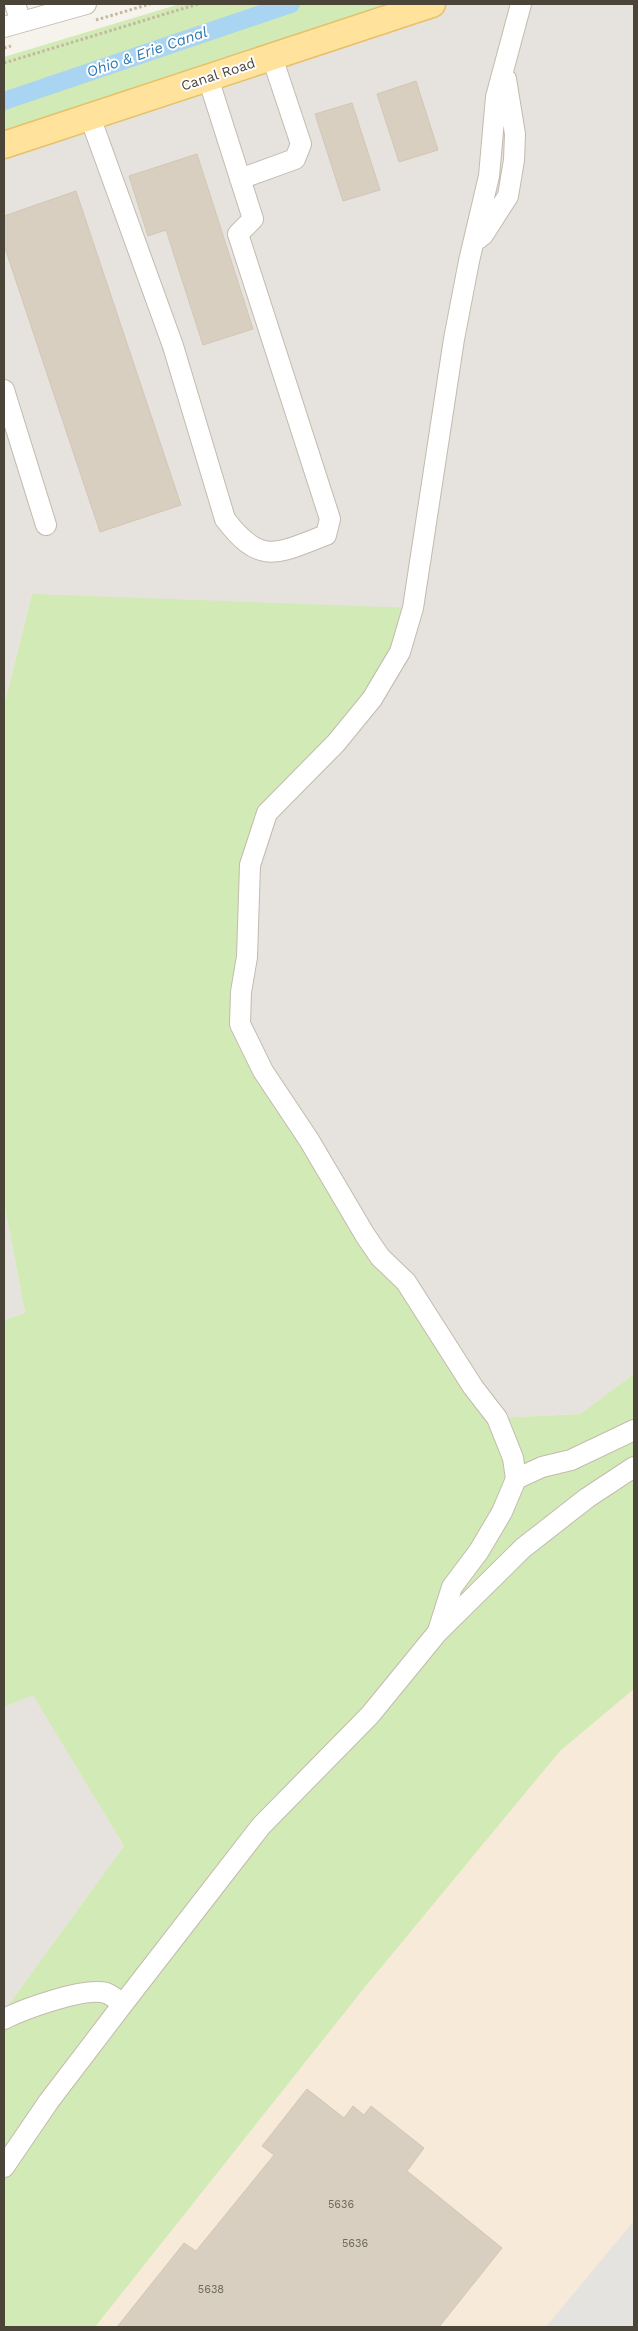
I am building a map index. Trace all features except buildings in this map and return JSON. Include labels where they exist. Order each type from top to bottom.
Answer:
[{"type":"main road","name":"Canal Road","points":[[4,145],[432,4]]},
{"type":"street","points":[[13,18],[86,4]]},
{"type":"street","points":[[437,1633],[452,1587],[479,1551],[502,1512],[516,1479],[514,1458],[497,1418],[473,1387],[406,1282],[380,1257],[365,1235],[309,1140],[263,1071],[240,1024],[240,992],[247,957],[250,865],[268,813],[336,743],[372,698],[400,652],[411,617],[454,339],[489,176],[496,97],[521,4]]},
{"type":"street","points":[[240,179],[295,159],[301,144],[272,57]]},
{"type":"street","points":[[90,117],[173,346],[225,519],[238,536],[258,550],[279,553],[326,535],[330,519],[238,234],[253,219],[208,78]]},
{"type":"street","points":[[4,390],[46,525]]},
{"type":"street","points":[[516,1479],[542,1468],[572,1460],[634,1430]]},
{"type":"street","points":[[4,2167],[49,2102],[261,1826],[370,1715],[437,1633],[523,1548],[587,1498],[634,1467]]},
{"type":"street","points":[[4,2019],[17,2012],[70,1996],[106,1993],[123,2004]]},
{"type":"path","points":[[4,63],[198,4]]},
{"type":"shaded area","points":[[432,4],[634,4],[634,1374],[580,1414],[497,1418],[309,1140],[32,594],[4,706],[4,145]]},
{"type":"shaded area","points":[[4,1202],[25,1313],[4,1320]]},
{"type":"shaded area","points":[[634,1689],[634,2327],[95,2327],[365,1987],[560,1751]]},
{"type":"shaded area","points":[[33,1694],[124,1846],[4,2011],[4,1707]]},
{"type":"shaded area","points":[[634,2221],[634,2327],[546,2327]]},
{"type":"green space","points":[[180,4],[396,4],[259,50],[4,130],[4,57]]},
{"type":"green space","points":[[32,594],[413,608],[400,652],[267,813],[241,992],[263,1071],[497,1418],[580,1414],[634,1374],[634,1689],[560,1751],[365,1987],[95,2327],[4,2327],[4,2011],[124,1846],[33,1695],[4,1707],[4,1320],[25,1313],[4,1202],[4,706]]},
{"type":"waterway","name":"Ohio & Erie Canal","points":[[4,101],[291,4]]}]
